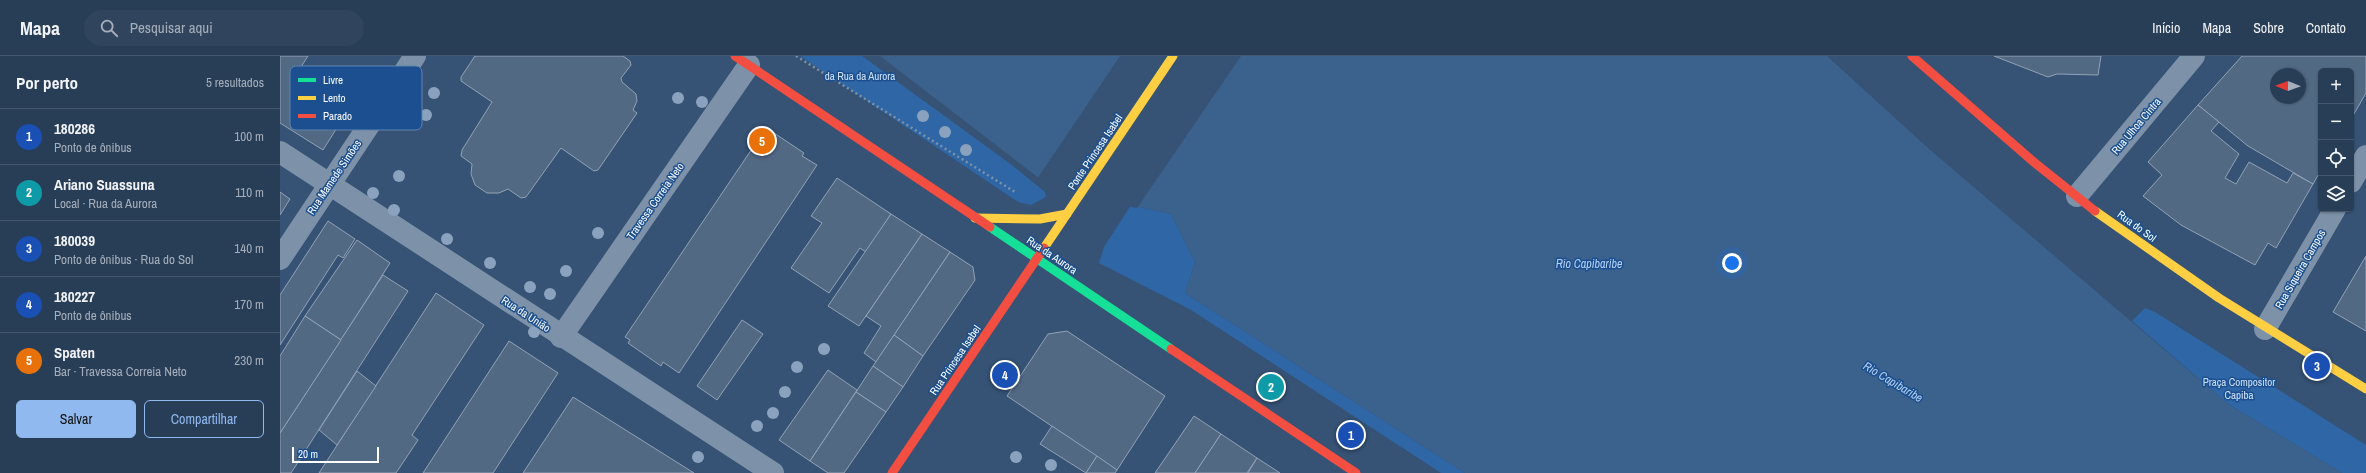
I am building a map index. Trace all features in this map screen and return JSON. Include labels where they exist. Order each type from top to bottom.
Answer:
[{"type":"main road","name":"Ponte Princesa Isabel","points":[[1037,260],[1173,56]]},
{"type":"main road","name":"Rua do Sol","points":[[1912,56],[2077,196],[2169,264],[2265,329],[2366,389]]},
{"type":"main road","name":"Rua da Aurora","points":[[742,61],[1356,473]]},
{"type":"main road","points":[[975,218],[1040,219],[1067,214]]},
{"type":"main road","name":"Rua Princesa Isabel","points":[[892,473],[1037,260]]},
{"type":"street","name":"Rua Mamede Simões","points":[[408,66],[415,56]]},
{"type":"street","name":"Rua Ulhoa Cintra","points":[[2077,196],[2194,56]]},
{"type":"street","name":"Travessa Correia Neto","points":[[561,337],[742,61]]},
{"type":"street","name":"Rua Mamede Simões","points":[[280,259],[365,130]]},
{"type":"street","name":"Rua da União","points":[[280,152],[561,337],[773,473]]},
{"type":"street","points":[[2354,177],[2366,156]]},
{"type":"street","name":"Rua Siqueira Campos","points":[[2265,329],[2333,212]]},
{"type":"path","points":[[796,56],[1018,193]]},
{"type":"green space","name":"da Rua da Aurora","points":[[800,56],[862,56],[1012,165],[1045,192],[1046,197],[1031,205],[1018,202]]},
{"type":"green space","points":[[1131,205],[1171,214],[1195,262],[1185,293],[1465,473],[1441,473],[1191,310],[1099,263],[1104,247]]},
{"type":"green space","name":"Praça Compositor Capiba","points":[[2145,308],[2155,312],[2366,445],[2366,473],[2342,473],[2228,404],[2132,321]]},
{"type":"water","name":"Rio Capibaribe","points":[[880,56],[1827,56],[1928,148],[2228,404],[2342,473],[1465,473],[1185,293],[1195,262],[1171,214],[1131,205],[1040,179]]},
{"type":"pier","points":[[1120,56],[1241,56],[1137,208],[1051,190],[1037,179]]},
{"type":"building","points":[[280,56],[308,56],[302,66],[290,66],[290,129],[280,123]]},
{"type":"building","points":[[475,56],[623,56],[630,61],[631,65],[621,78],[622,82],[636,94],[637,101],[633,110],[637,113],[598,170],[594,171],[561,148],[526,197],[521,198],[508,189],[499,193],[487,193],[475,185],[471,174],[472,164],[461,156],[462,150],[492,102],[461,81],[461,77]]},
{"type":"building","points":[[1994,56],[2101,56],[2098,75],[2057,74],[2048,77]]},
{"type":"building","points":[[2242,56],[2366,56],[2366,93],[2354,114],[2354,68],[2318,68],[2318,175],[2313,184],[2248,146],[2198,105]]},
{"type":"building","points":[[2198,105],[2219,122],[2211,131],[2239,154],[2225,178],[2236,184],[2249,162],[2287,183],[2293,173],[2313,184],[2276,248],[2268,243],[2255,265],[2181,225],[2143,196],[2162,175],[2148,162]]},
{"type":"building","points":[[291,130],[336,130],[323,150]]},
{"type":"building","points":[[764,131],[769,134],[771,131],[804,153],[802,156],[817,165],[679,373],[663,362],[661,366],[628,343],[630,340],[625,337]]},
{"type":"building","points":[[837,178],[891,214],[866,252],[860,248],[829,293],[791,268],[822,223],[811,216]]},
{"type":"building","points":[[280,192],[290,199],[280,215]]},
{"type":"building","points":[[891,214],[922,234],[859,326],[828,306]]},
{"type":"building","points":[[328,221],[355,239],[343,258],[338,255],[280,345],[280,295]]},
{"type":"building","points":[[922,234],[950,252],[876,362],[864,353],[881,326],[866,316]]},
{"type":"building","points":[[357,240],[390,263],[341,340],[305,316]]},
{"type":"building","points":[[950,252],[973,267],[975,280],[923,356],[894,335]]},
{"type":"building","points":[[2366,256],[2366,331],[2333,312]]},
{"type":"building","points":[[383,275],[408,291],[291,473],[280,473],[280,433]]},
{"type":"building","points":[[436,293],[484,325],[412,435],[418,440],[396,473],[319,473]]},
{"type":"building","points":[[305,316],[341,340],[280,433],[280,356]]},
{"type":"building","points":[[742,320],[763,334],[717,400],[697,386]]},
{"type":"building","points":[[1067,331],[1165,396],[1117,470],[1007,396],[1048,334]]},
{"type":"building","points":[[894,335],[923,356],[903,387],[873,366]]},
{"type":"building","points":[[509,341],[558,373],[493,473],[423,473]]},
{"type":"building","points":[[873,366],[903,387],[886,412],[856,392]]},
{"type":"building","points":[[828,370],[857,390],[810,461],[779,440]]},
{"type":"building","points":[[357,371],[376,386],[337,445],[319,430]]},
{"type":"building","points":[[856,392],[886,412],[844,473],[828,473],[810,461]]},
{"type":"building","points":[[573,397],[694,473],[523,473]]},
{"type":"building","points":[[1194,416],[1221,434],[1195,473],[1155,473]]},
{"type":"building","points":[[1052,426],[1097,456],[1086,473],[1040,444]]},
{"type":"building","points":[[1221,434],[1257,458],[1247,473],[1195,473]]},
{"type":"building","points":[[1097,456],[1117,470],[1115,473],[1086,473]]},
{"type":"building","points":[[1257,458],[1280,473],[1248,473]]},
{"type":"traffic: fast","points":[[990,227],[1171,349]]},
{"type":"traffic: slow","points":[[1044,248],[1173,56]]},
{"type":"traffic: slow","points":[[2095,211],[2219,298],[2366,389]]},
{"type":"traffic: slow","points":[[975,218],[1040,219],[1067,214]]},
{"type":"traffic: jam","points":[[735,56],[990,227]]},
{"type":"traffic: jam","points":[[1912,56],[2035,163],[2095,211]]},
{"type":"traffic: jam","points":[[892,473],[1044,248]]},
{"type":"traffic: jam","points":[[1171,349],[1356,473]]},
{"type":"place","name":"Spaten","points":[[762,141]]},
{"type":"place","name":"180039","points":[[2317,366]]},
{"type":"place","name":"180227","points":[[1005,375]]},
{"type":"place","name":"Ariano Suassuna","points":[[1271,387]]},
{"type":"place","name":"180286","points":[[1351,435]]}]
